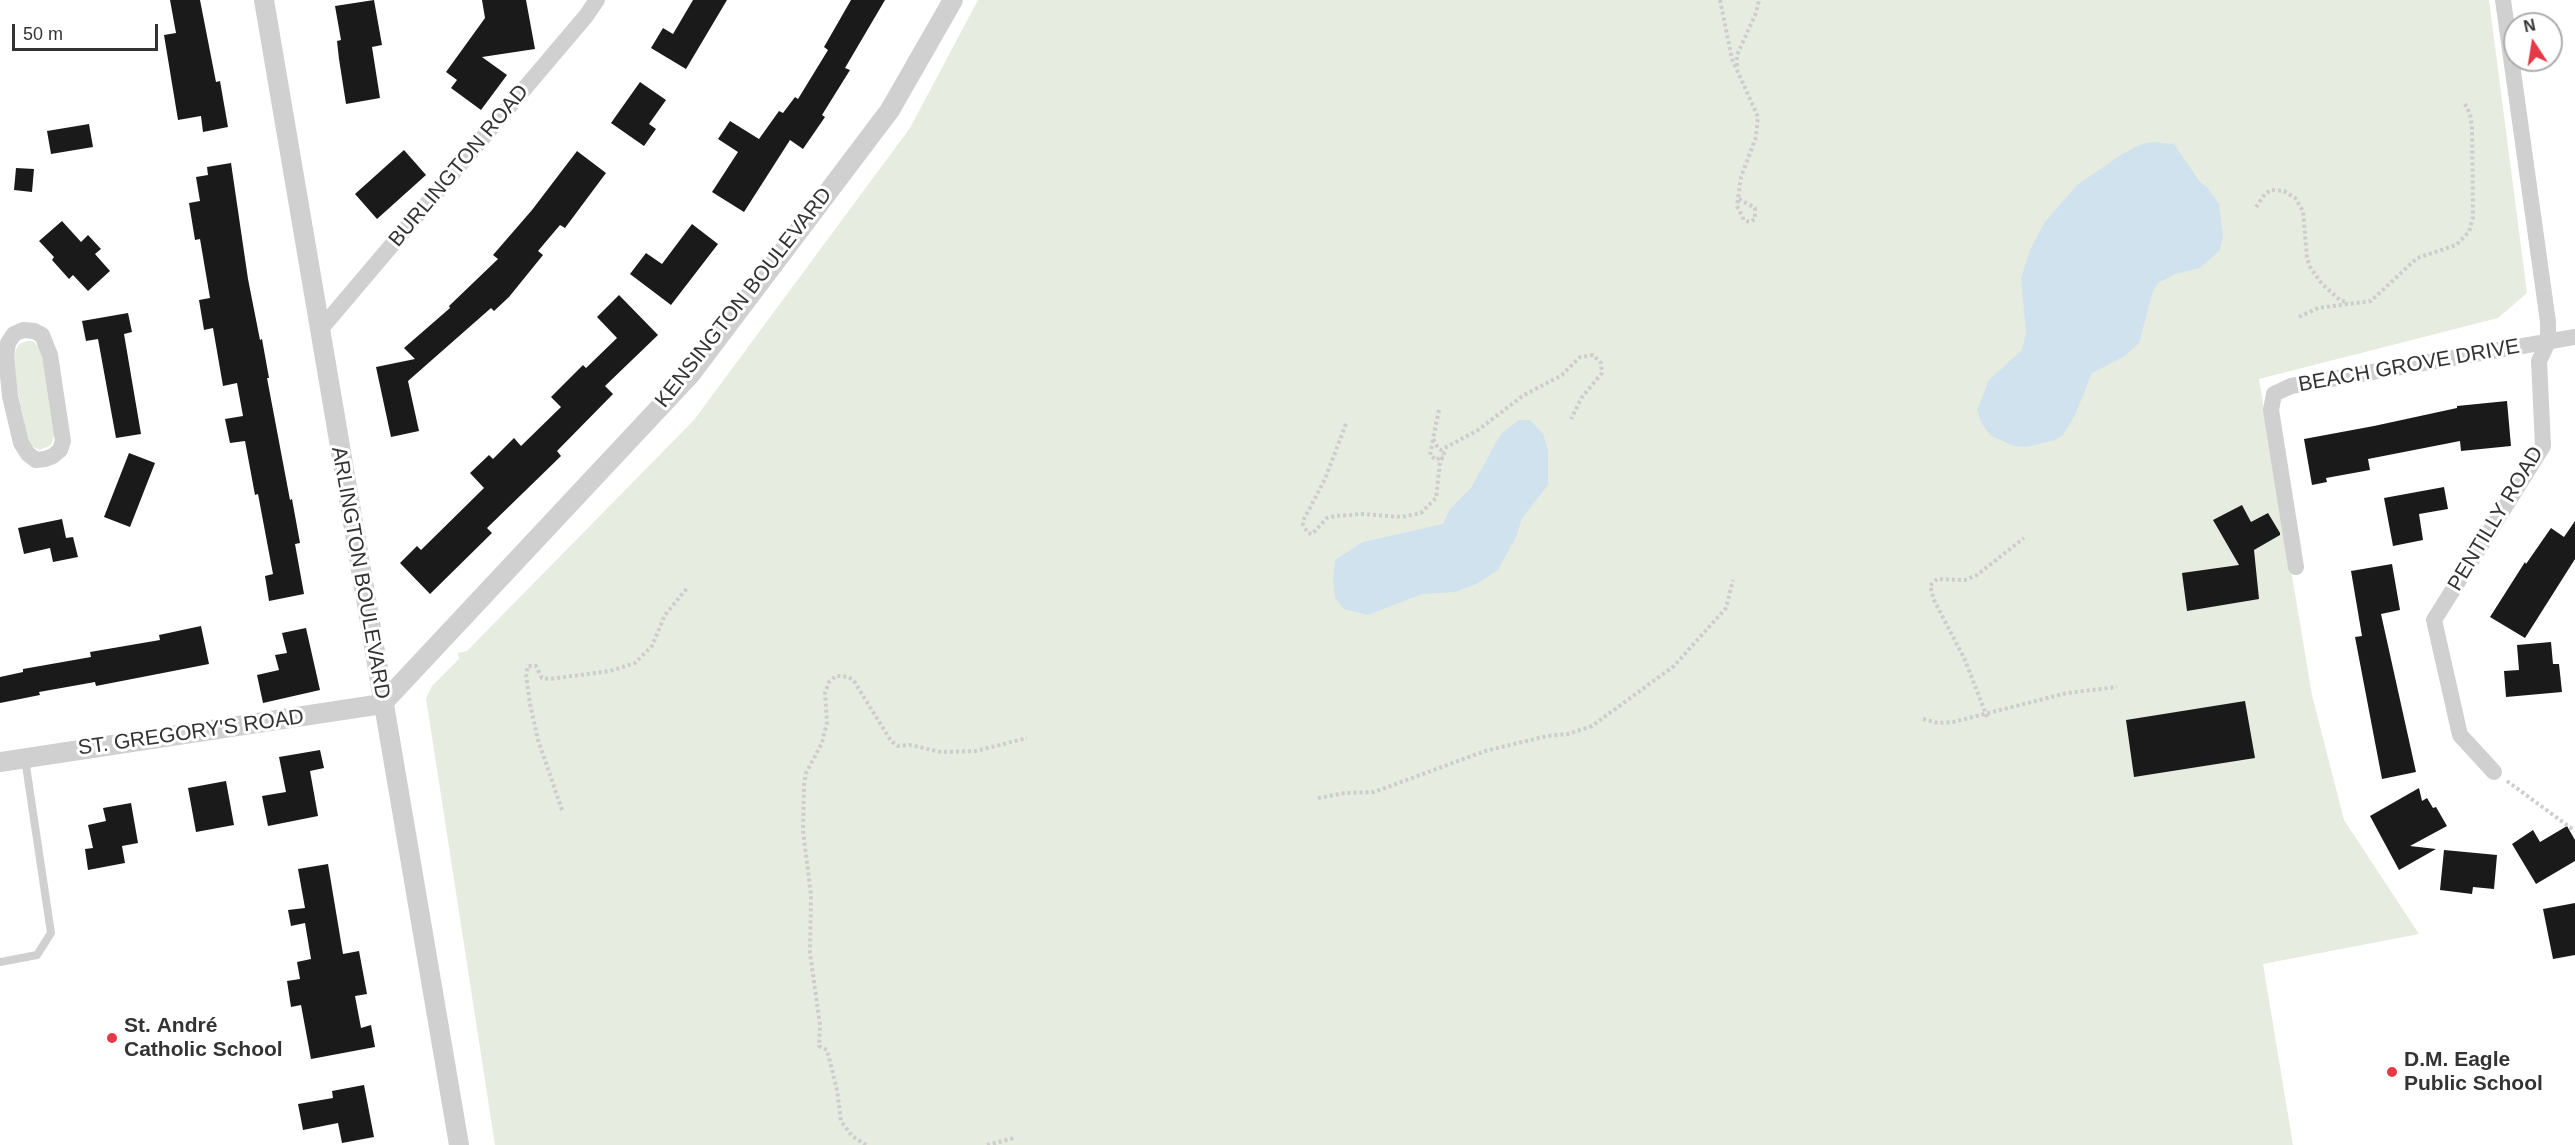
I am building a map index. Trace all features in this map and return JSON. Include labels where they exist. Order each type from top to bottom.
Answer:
[{"type":"street","name":"ARLINGTON BOULEVARD","points":[[264,0],[382,704],[459,1145]]},
{"type":"street","name":"BURLINGTON ROAD","points":[[319,331],[585,8],[597,0]]},
{"type":"street","name":"KENSINGTON BOULEVARD","points":[[382,704],[690,375],[890,110],[953,0]]},
{"type":"street","name":"PENTILLY ROAD","points":[[2494,772],[2460,735],[2434,620],[2543,446],[2539,361],[2548,342],[2547,310],[2503,0]]},
{"type":"street","points":[[23,330],[34,331],[42,335],[48,345],[62,432],[63,441],[60,450],[53,456],[36,460],[28,454],[21,443],[5,397],[8,343],[14,334],[23,330]]},
{"type":"street","name":"BEACH GROVE DRIVE","points":[[2295,567],[2271,411],[2274,394],[2291,386],[2575,337]]},
{"type":"street","name":"ST. GREGORY'S ROAD","points":[[0,762],[382,704]]},
{"type":"lane","points":[[0,962],[37,955],[51,933],[25,758]]},
{"type":"path","points":[[1720,0],[1726,37],[1737,70],[1758,117],[1756,137],[1741,177],[1737,206],[1744,220],[1750,222],[1755,219],[1757,214],[1755,208],[1739,199]]},
{"type":"path","points":[[1737,70],[1737,55],[1756,13],[1759,0]]},
{"type":"path","points":[[2299,318],[2318,308],[2371,301],[2417,258],[2456,245],[2469,232],[2472,217],[2472,128],[2470,114],[2465,104]]},
{"type":"path","points":[[2256,207],[2265,194],[2277,189],[2290,193],[2295,198],[2302,211],[2310,267],[2322,284],[2340,300],[2349,304]]},
{"type":"path","points":[[1439,410],[1430,455],[1437,460],[1440,460],[1446,449],[1478,430],[1524,394],[1562,375],[1580,357],[1593,355],[1601,363],[1602,373],[1582,397],[1571,419]]},
{"type":"path","points":[[1346,424],[1325,479],[1304,519],[1303,525],[1308,533],[1312,534],[1327,518],[1335,516],[1362,514],[1402,517],[1421,513],[1436,498],[1440,463],[1446,449]]},
{"type":"path","points":[[1433,439],[1438,448],[1446,449]]},
{"type":"path","points":[[1987,717],[1965,660],[1934,600],[1930,586],[1937,579],[1965,580],[1977,575],[2024,538]]},
{"type":"path","points":[[1318,798],[1345,793],[1374,792],[1485,751],[1547,736],[1568,734],[1592,726],[1674,666],[1726,608],[1733,580]]},
{"type":"path","points":[[562,810],[538,740],[530,704],[526,674],[528,666],[536,666],[542,678],[550,679],[610,671],[635,663],[652,646],[665,615],[688,587]]},
{"type":"path","points":[[866,1145],[852,1136],[841,1121],[837,1090],[827,1050],[819,1046],[820,1025],[810,953],[811,895],[803,831],[804,785],[806,773],[822,743],[827,722],[825,693],[829,682],[836,676],[849,677],[854,681],[891,741],[898,746],[910,745],[941,752],[976,752],[1027,738]]},
{"type":"path","points":[[1923,719],[1938,723],[1953,722],[2067,693],[2117,687]]},
{"type":"path","points":[[2494,772],[2575,831]]},
{"type":"path","points":[[987,1145],[1014,1138]]},
{"type":"shaded area","points":[[978,0],[2489,0],[2527,293],[2498,318],[2259,379],[2312,695],[2344,820],[2419,934],[2263,964],[2293,1145],[495,1145],[426,698],[432,686],[459,659],[458,653],[467,651],[694,420],[910,128]]},
{"type":"shaded area","points":[[33,341],[43,352],[55,433],[51,445],[40,450],[29,445],[13,356],[19,344]]},
{"type":"water","points":[[2152,142],[2174,144],[2200,182],[2207,187],[2219,204],[2223,236],[2220,250],[2200,268],[2175,274],[2158,283],[2153,291],[2139,343],[2125,356],[2092,373],[2075,415],[2063,435],[2055,440],[2026,447],[2014,446],[1991,436],[1982,424],[1977,410],[1989,380],[2022,350],[2026,332],[2021,278],[2031,248],[2045,222],[2077,185],[2124,153]]},
{"type":"water","points":[[1519,420],[1530,420],[1543,434],[1548,450],[1548,485],[1522,518],[1517,535],[1498,570],[1476,584],[1455,592],[1422,594],[1368,615],[1344,609],[1335,598],[1333,578],[1335,560],[1363,542],[1443,524],[1450,509],[1471,488],[1501,434]]},
{"type":"building","points":[[170,0],[200,0],[216,82],[220,81],[228,127],[203,132],[201,116],[178,120],[164,35],[176,33]]},
{"type":"building","points":[[374,0],[382,45],[372,47],[380,98],[346,104],[337,41],[341,40],[335,6]]},
{"type":"building","points":[[482,0],[526,0],[535,49],[482,57],[507,75],[481,110],[451,88],[457,80],[446,72],[485,18]]},
{"type":"building","points":[[693,0],[727,0],[686,69],[651,48],[663,28],[673,34]]},
{"type":"building","points":[[851,0],[885,0],[845,68],[850,70],[822,115],[825,117],[803,149],[790,140],[744,212],[712,192],[738,152],[718,139],[730,121],[759,139],[779,111],[783,113],[795,97],[798,99],[828,50],[824,47]]},
{"type":"building","points":[[640,82],[666,100],[649,124],[656,129],[644,146],[611,123]]},
{"type":"building","points":[[89,124],[93,147],[51,154],[47,131]]},
{"type":"building","points":[[404,150],[426,175],[377,219],[355,194]]},
{"type":"building","points":[[577,151],[606,173],[565,228],[560,225],[538,251],[543,255],[509,297],[494,311],[491,308],[408,381],[419,431],[391,437],[376,367],[415,359],[404,348],[450,308],[449,306],[498,259],[493,255],[532,210]]},
{"type":"building","points":[[231,163],[248,279],[260,340],[262,339],[269,378],[267,378],[300,543],[295,544],[304,594],[269,601],[265,576],[273,574],[258,494],[255,495],[245,441],[230,443],[225,419],[243,416],[237,383],[223,386],[213,328],[204,330],[199,300],[210,298],[200,239],[195,240],[189,203],[200,201],[196,177],[208,175],[207,167]]},
{"type":"building","points":[[16,168],[34,169],[32,192],[14,190]]},
{"type":"building","points":[[62,221],[81,242],[88,235],[101,249],[95,254],[110,271],[88,291],[73,275],[69,279],[52,260],[54,257],[39,241]]},
{"type":"building","points":[[692,224],[718,244],[671,305],[630,274],[646,253],[662,264]]},
{"type":"building","points":[[619,295],[658,335],[605,386],[613,394],[557,451],[561,456],[487,528],[492,533],[430,594],[400,563],[417,546],[421,550],[484,488],[470,473],[489,455],[493,459],[514,438],[521,446],[561,407],[551,397],[583,365],[586,368],[617,338],[597,317]]},
{"type":"building","points":[[128,313],[132,332],[124,334],[141,434],[116,438],[98,339],[86,341],[82,321]]},
{"type":"building","points":[[2507,401],[2511,446],[2461,451],[2460,441],[2368,459],[2370,470],[2326,478],[2327,482],[2312,485],[2304,439],[2374,426],[2457,408],[2457,406]]},
{"type":"building","points":[[129,453],[155,463],[130,527],[104,517]]},
{"type":"building","points":[[2444,487],[2448,509],[2419,514],[2423,540],[2393,546],[2384,498]]},
{"type":"building","points":[[2242,505],[2251,522],[2268,513],[2280,533],[2254,550],[2259,599],[2187,611],[2182,573],[2239,565],[2213,520]]},
{"type":"building","points":[[62,519],[66,538],[73,537],[78,557],[53,562],[50,548],[24,554],[18,528]]},
{"type":"building","points":[[2575,521],[2575,559],[2525,638],[2490,617],[2525,562],[2526,564],[2551,528],[2564,537]]},
{"type":"building","points":[[2392,564],[2400,610],[2381,614],[2416,772],[2382,779],[2355,637],[2362,636],[2351,571]]},
{"type":"building","points":[[201,626],[209,664],[96,686],[95,682],[39,692],[40,695],[0,703],[0,677],[23,672],[23,669],[91,657],[90,652],[160,640],[159,635]]},
{"type":"building","points":[[306,628],[320,690],[263,703],[257,675],[279,670],[275,655],[287,653],[282,633]]},
{"type":"building","points":[[2551,642],[2553,664],[2559,664],[2562,692],[2506,697],[2504,671],[2519,670],[2517,645]]},
{"type":"building","points":[[2245,701],[2255,758],[2134,777],[2126,720]]},
{"type":"building","points":[[320,750],[324,768],[310,771],[318,816],[268,826],[262,796],[286,792],[279,757]]},
{"type":"building","points":[[226,781],[234,825],[196,832],[188,788]]},
{"type":"building","points":[[2419,788],[2422,801],[2427,798],[2433,808],[2436,807],[2447,826],[2410,846],[2436,849],[2399,870],[2370,816]]},
{"type":"building","points":[[131,803],[138,843],[122,846],[125,863],[88,870],[85,849],[93,848],[88,825],[106,821],[103,808]]},
{"type":"building","points":[[2567,826],[2575,840],[2575,861],[2536,884],[2512,844],[2533,830],[2540,842]]},
{"type":"building","points":[[2444,850],[2497,855],[2494,889],[2473,887],[2472,894],[2440,890]]},
{"type":"building","points":[[328,864],[343,954],[359,951],[367,994],[355,996],[361,1028],[371,1025],[375,1047],[311,1059],[301,1005],[291,1007],[287,981],[300,979],[297,962],[311,959],[305,923],[291,926],[288,910],[305,908],[298,869]]},
{"type":"building","points":[[2575,903],[2575,955],[2553,959],[2543,909]]},
{"type":"building","points":[[364,1085],[374,1137],[342,1143],[338,1123],[303,1130],[298,1104],[333,1098],[332,1091]]},
{"type":"place","name":"St. André Catholic School","points":[[112,1038]]},
{"type":"place","name":"D.M. Eagle Public School","points":[[2392,1072]]}]
